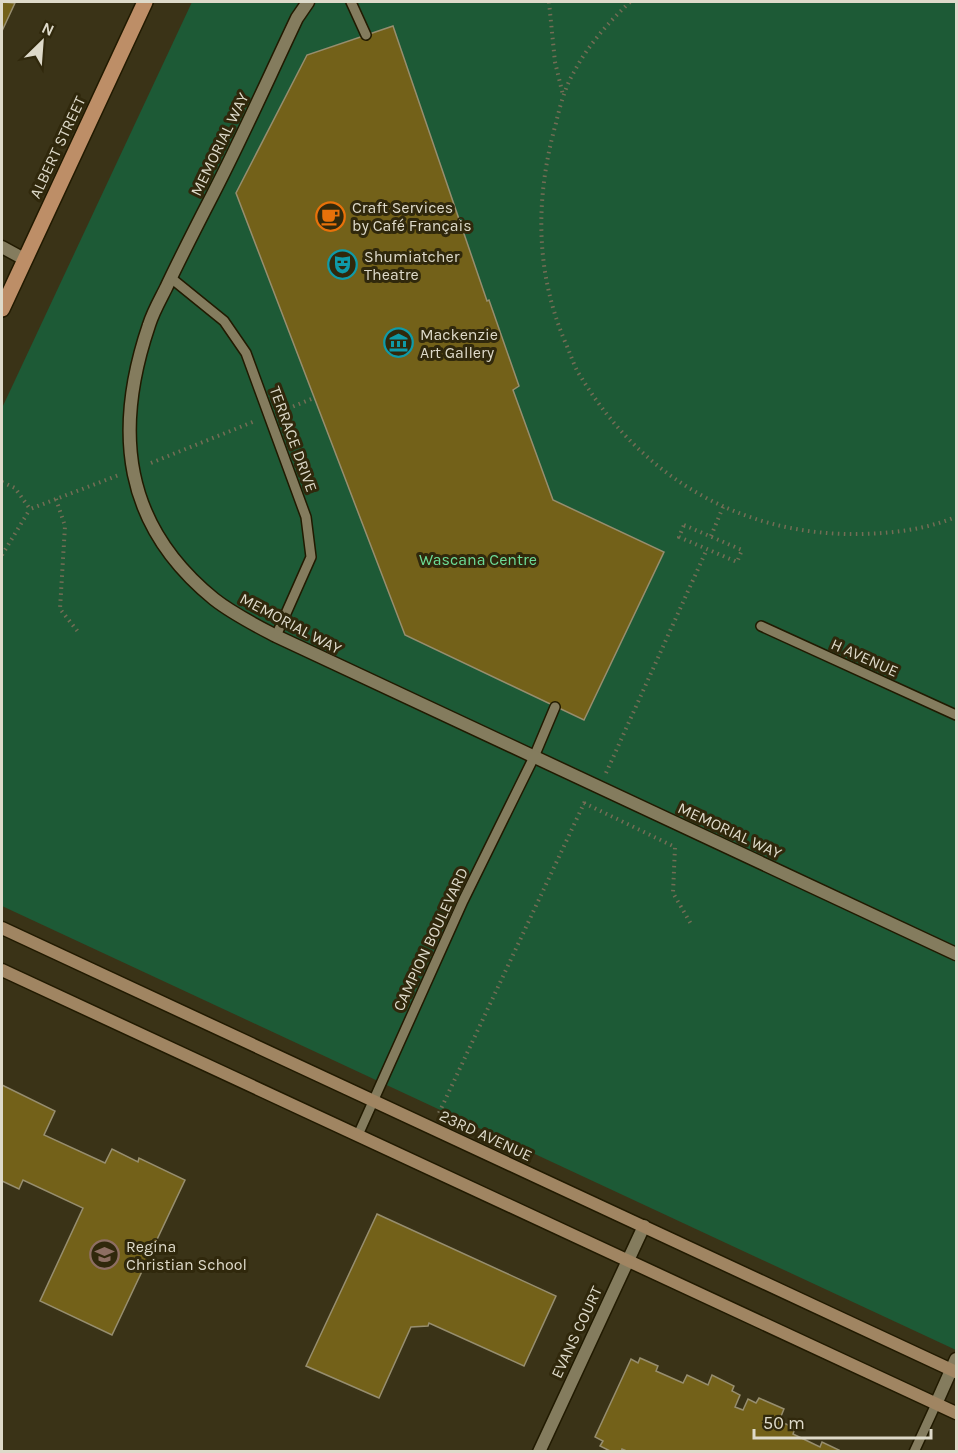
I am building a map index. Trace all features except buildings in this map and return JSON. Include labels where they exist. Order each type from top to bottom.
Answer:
[{"type":"main road","name":"ALBERT STREET","points":[[2,309],[145,2]]},
{"type":"main road","name":"23RD AVENUE","points":[[2,928],[644,1226],[955,1367]]},
{"type":"main road","points":[[2,970],[957,1413]]},
{"type":"street","name":"MEMORIAL WAY","points":[[308,2],[297,18],[235,151],[150,322],[135,371],[130,404],[129,439],[133,470],[145,510],[161,543],[186,572],[215,599],[276,636],[956,953]]},
{"type":"street","points":[[2,247],[24,259]]},
{"type":"street","name":"EVANS COURT","points":[[539,1452],[644,1226]]},
{"type":"street","points":[[936,1404],[955,1367]]},
{"type":"lane","points":[[351,2],[366,35]]},
{"type":"lane","name":"TERRACE DRIVE","points":[[171,278],[224,321],[246,353],[306,517],[311,557],[276,636]]},
{"type":"lane","name":"H AVENUE","points":[[761,626],[957,715]]},
{"type":"lane","name":"CAMPION BOULEVARD","points":[[358,1135],[463,901],[534,757],[555,707]]},
{"type":"lane","points":[[914,1452],[936,1404]]},
{"type":"path","points":[[549,2],[555,62],[563,96]]},
{"type":"path","points":[[630,2],[605,26],[573,72],[563,96],[547,154],[540,199],[543,267],[562,336],[579,375],[620,431],[660,468],[723,507],[760,521],[801,532],[842,535],[896,533],[939,524],[957,517]]},
{"type":"path","points":[[2,555],[30,509],[315,398]]},
{"type":"path","points":[[2,482],[15,488],[30,509]]},
{"type":"path","points":[[56,499],[65,526],[60,609],[79,633]]},
{"type":"path","points":[[711,536],[723,507]]},
{"type":"path","points":[[684,525],[742,550],[736,562],[707,549],[679,537],[684,525]]},
{"type":"path","points":[[433,1128],[584,803],[596,786],[707,549]]},
{"type":"path","points":[[584,803],[675,847],[672,893],[691,924]]},
{"type":"green space","name":"Wascana Centre","points":[[192,2],[956,2],[956,1350],[2,906],[2,408]]},
{"type":"place","name":"Craft Services by Café Français","points":[[331,216]]},
{"type":"place","name":"Shumiatcher Theatre","points":[[343,265]]},
{"type":"place","name":"Mackenzie Art Gallery","points":[[399,343]]},
{"type":"place","name":"Regina Christian School","points":[[105,1255]]}]
